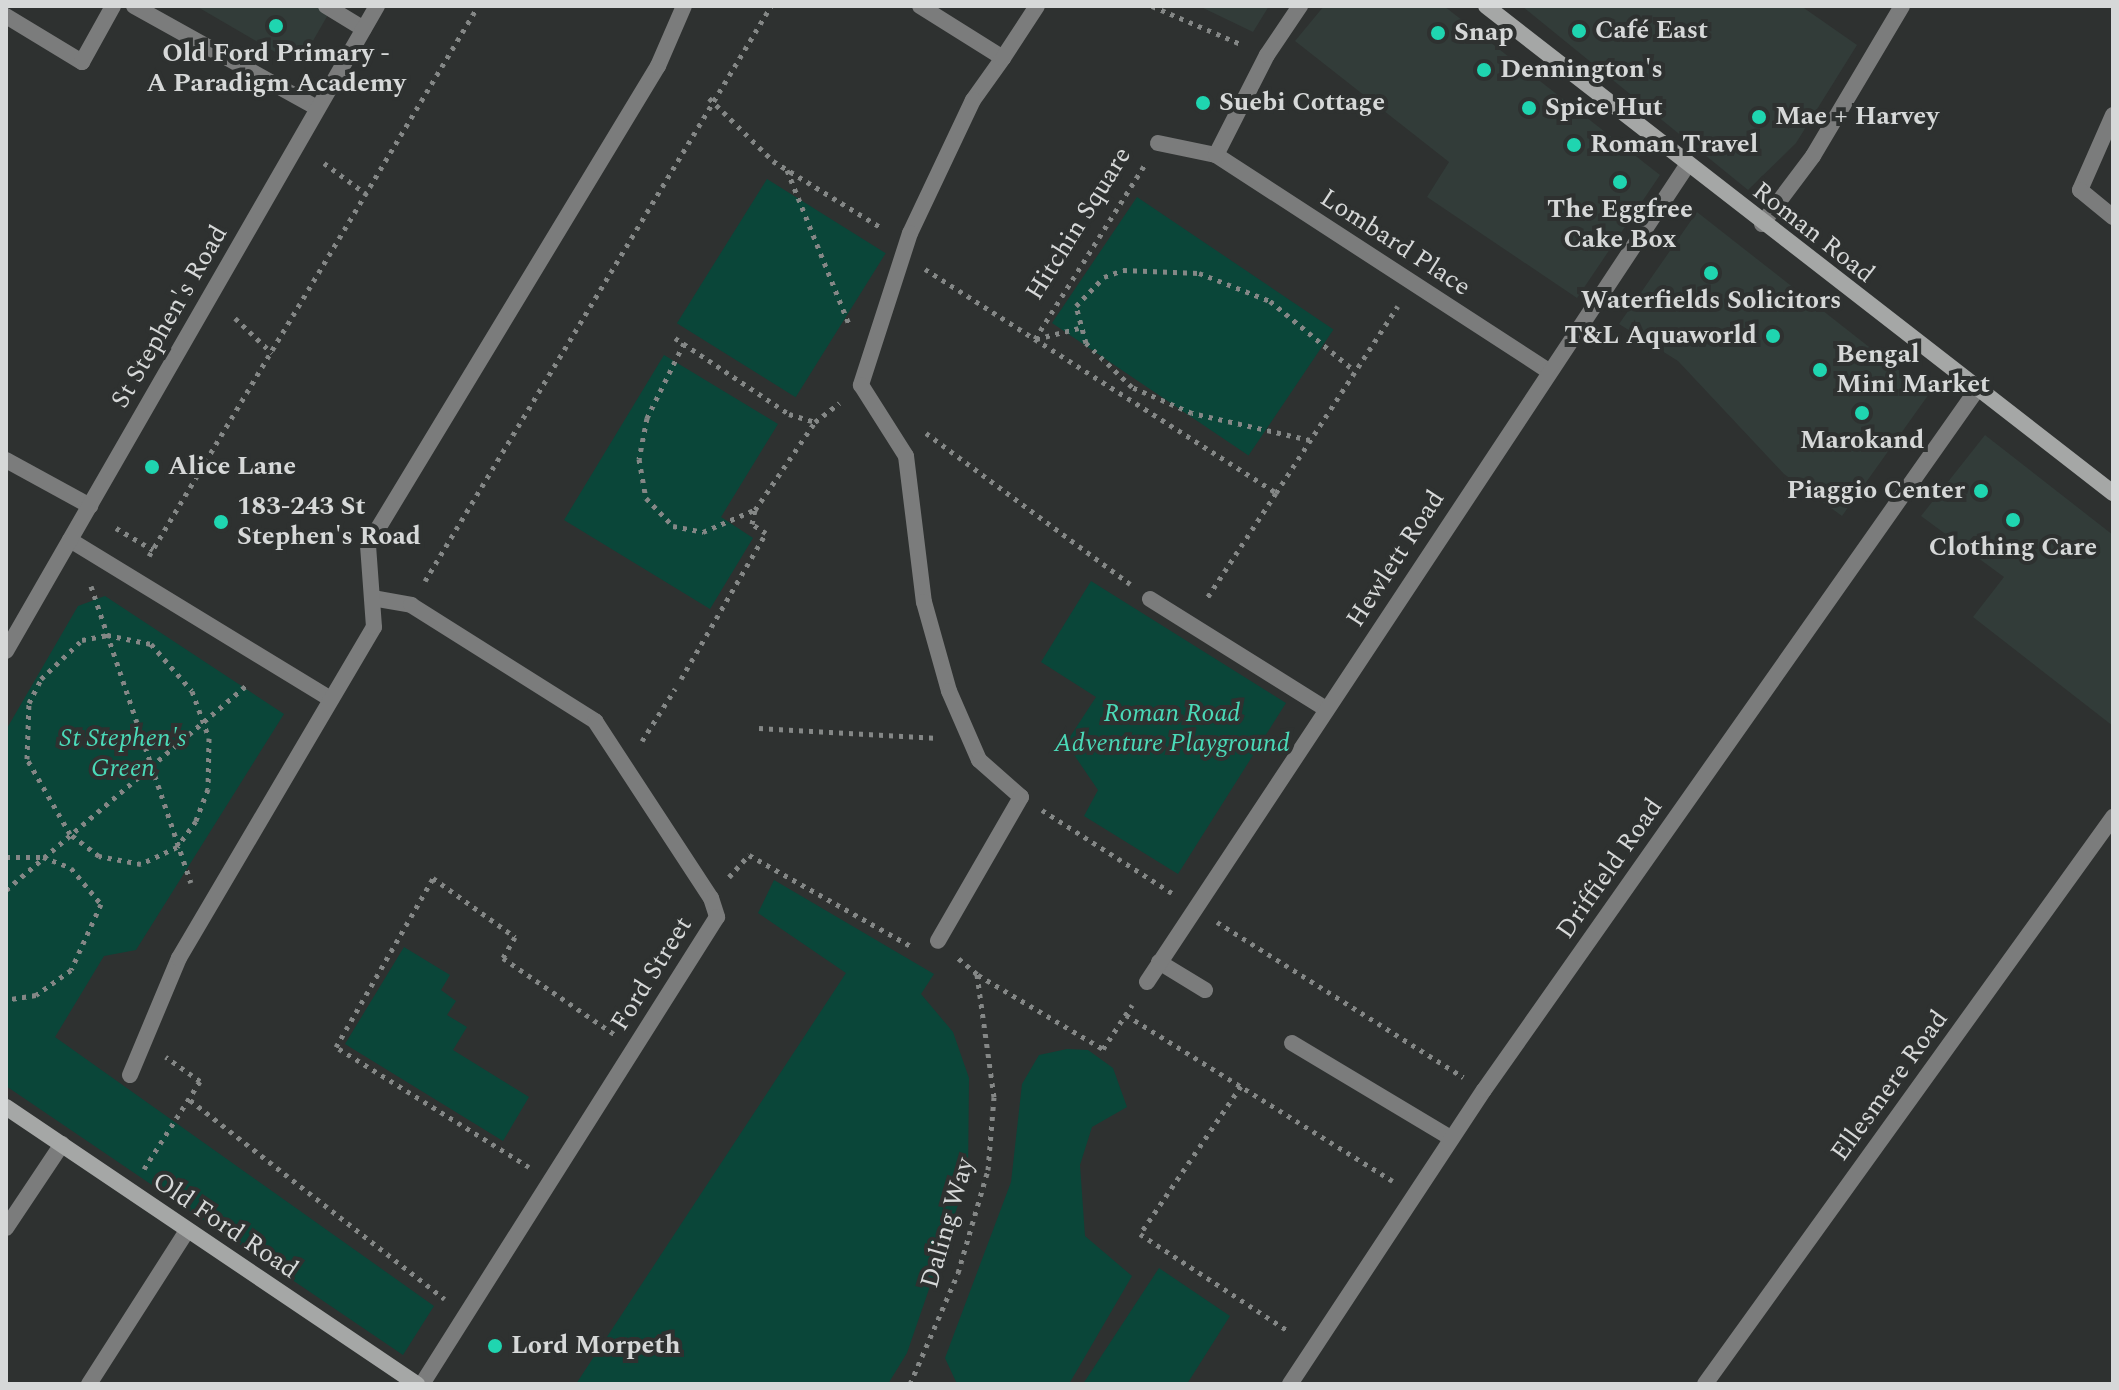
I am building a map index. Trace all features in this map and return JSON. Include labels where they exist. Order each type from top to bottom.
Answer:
[{"type":"main road","name":"Roman Road","points":[[1486,6],[1762,224],[2113,493]]},
{"type":"main road","name":"Old Ford Road","points":[[6,1107],[412,1382]]},
{"type":"street","points":[[6,16],[82,62],[113,6]]},
{"type":"street","points":[[134,6],[317,108]]},
{"type":"street","points":[[326,6],[364,29]]},
{"type":"street","name":"St Stephen's Road","points":[[6,651],[377,6]]},
{"type":"street","points":[[130,1075],[179,958],[374,627],[378,599],[368,545],[658,66],[684,6]]},
{"type":"street","points":[[920,6],[1003,58]]},
{"type":"street","points":[[938,941],[1021,797],[968,740],[924,602],[906,456],[861,385],[906,249],[973,100],[1037,6]]},
{"type":"street","points":[[1216,155],[1267,55],[1300,6]]},
{"type":"street","points":[[1762,224],[1813,156],[1902,6]]},
{"type":"street","points":[[2113,115],[2080,190],[2113,217]]},
{"type":"street","name":"Hitchin Square","points":[[1158,143],[1216,155]]},
{"type":"street","name":"Lombard Place","points":[[1216,155],[1548,371]]},
{"type":"street","name":"Hewlett Road","points":[[1147,982],[1548,371],[1688,164]]},
{"type":"street","name":"Driffield Road","points":[[1290,1384],[1484,1090],[1978,388]]},
{"type":"street","points":[[6,460],[90,506]]},
{"type":"street","points":[[70,540],[330,699]]},
{"type":"street","name":"Ford Street","points":[[378,599],[411,605],[595,721],[711,898],[717,917],[468,1317],[412,1382]]},
{"type":"street","points":[[1150,599],[1326,709]]},
{"type":"street","name":"Ellesmere Road","points":[[1705,1384],[2113,817]]},
{"type":"street","points":[[1159,962],[1205,990]]},
{"type":"street","points":[[1292,1043],[1451,1138]]},
{"type":"street","points":[[6,1228],[62,1144]]},
{"type":"street","points":[[89,1384],[187,1231]]},
{"type":"path","points":[[134,581],[478,6]]},
{"type":"path","points":[[411,605],[709,98],[771,6]]},
{"type":"path","points":[[1152,6],[1267,55]]},
{"type":"path","points":[[709,98],[787,170],[1035,339],[1276,493]]},
{"type":"path","name":"Hitchin Square","points":[[1035,339],[1158,143]]},
{"type":"path","points":[[324,163],[366,194]]},
{"type":"path","points":[[787,170],[854,334],[871,352]]},
{"type":"path","points":[[1310,440],[1166,404],[1108,368],[1079,328],[1076,306],[1104,277],[1143,268],[1199,273],[1270,301],[1355,371]]},
{"type":"path","points":[[1190,624],[1413,283]]},
{"type":"path","points":[[235,318],[272,354]]},
{"type":"path","points":[[1035,339],[1079,328]]},
{"type":"path","points":[[675,338],[789,414],[815,422]]},
{"type":"path","points":[[684,343],[647,418],[639,459],[646,498],[673,526],[703,532],[755,510]]},
{"type":"path","points":[[681,679],[766,533],[752,524],[755,510],[815,422],[861,385]]},
{"type":"path","points":[[911,422],[1150,599]]},
{"type":"path","points":[[116,528],[153,550]]},
{"type":"path","points":[[87,576],[177,847],[209,906]]},
{"type":"path","points":[[107,635],[151,644],[192,691],[204,720],[208,789],[177,847],[141,864],[118,862],[70,834],[27,759],[29,703],[60,656],[107,635]]},
{"type":"path","points":[[6,890],[272,663]]},
{"type":"path","points":[[626,765],[675,689]]},
{"type":"path","points":[[759,728],[968,740]]},
{"type":"path","points":[[1021,797],[1484,1090]]},
{"type":"path","points":[[711,898],[749,855],[923,954],[938,941],[977,974],[1103,1049],[1147,982]]},
{"type":"path","points":[[6,857],[43,857],[88,879],[101,904],[99,921],[54,986],[6,1000]]},
{"type":"path","points":[[552,1181],[336,1047],[433,878],[515,937],[503,958],[635,1048]]},
{"type":"path","name":"Daling Way","points":[[913,1383],[958,1273],[988,1170],[994,1097],[977,974]]},
{"type":"path","points":[[1126,1015],[1414,1194]]},
{"type":"path","points":[[130,1190],[200,1081],[146,1042]]},
{"type":"path","points":[[1241,1086],[1140,1234],[1314,1348]]},
{"type":"path","points":[[190,1100],[468,1317]]},
{"type":"shaded area","name":"Old Ford Primary - A Paradigm Academy","points":[[196,6],[333,6],[310,46],[282,56]]},
{"type":"shaded area","points":[[1199,6],[1269,6],[1253,32]]},
{"type":"shaded area","points":[[1324,6],[1444,6],[1660,175],[1577,298],[1427,197],[1449,162],[1295,41]]},
{"type":"shaded area","points":[[1522,6],[1801,6],[1857,45],[1796,143],[1748,190]]},
{"type":"shaded area","points":[[1697,212],[1929,394],[1842,516],[1784,474],[1678,361],[1619,324]]},
{"type":"shaded area","points":[[1985,435],[2113,535],[2113,726],[1973,617],[2004,577],[1921,516]]},
{"type":"green space","points":[[767,179],[886,253],[796,397],[677,323]]},
{"type":"green space","points":[[1137,197],[1333,330],[1248,456],[1052,323]]},
{"type":"green space","points":[[664,355],[778,424],[721,517],[753,538],[710,609],[564,520]]},
{"type":"green space","name":"Roman Road Adventure Playground","points":[[1091,581],[1286,703],[1178,874],[1084,816],[1098,790],[1066,743],[1096,697],[1041,662]]},
{"type":"green space","name":"St Stephen's Green","points":[[105,596],[284,714],[136,950],[104,956],[55,1037],[434,1306],[403,1355],[6,1086],[6,730],[78,606]]},
{"type":"green space","points":[[774,880],[934,974],[921,994],[953,1032],[969,1078],[968,1176],[907,1353],[888,1384],[576,1384],[846,973],[758,913]]},
{"type":"green space","points":[[404,947],[450,975],[441,990],[456,1001],[447,1015],[467,1027],[453,1050],[529,1097],[503,1141],[345,1044]]},
{"type":"green space","points":[[1067,1049],[1088,1050],[1113,1068],[1127,1107],[1092,1127],[1080,1165],[1085,1236],[1132,1276],[1069,1384],[957,1384],[945,1358],[1011,1182],[1022,1084],[1039,1055]]},
{"type":"green space","points":[[1159,1268],[1230,1316],[1187,1384],[1083,1384]]},
{"type":"place","name":"Old Ford Primary - A Paradigm Academy","points":[[276,26]]},
{"type":"place","name":"Café East","points":[[1579,31]]},
{"type":"place","name":"Snap","points":[[1438,33]]},
{"type":"place","name":"Dennington's","points":[[1484,70]]},
{"type":"place","name":"Suebi Cottage","points":[[1203,103]]},
{"type":"place","name":"Spice Hut","points":[[1529,108]]},
{"type":"place","name":"Mae + Harvey","points":[[1759,117]]},
{"type":"place","name":"Roman Travel","points":[[1574,145]]},
{"type":"place","name":"The Eggfree Cake Box","points":[[1620,182]]},
{"type":"place","name":"Waterfields Solicitors","points":[[1711,273]]},
{"type":"place","name":"T&L Aquaworld","points":[[1773,336]]},
{"type":"place","name":"Bengal Mini Market","points":[[1820,370]]},
{"type":"place","name":"Marokand","points":[[1862,413]]},
{"type":"place","name":"Alice Lane","points":[[152,467]]},
{"type":"place","name":"Piaggio Center","points":[[1981,491]]},
{"type":"place","name":"Clothing Care","points":[[2013,520]]},
{"type":"place","name":"183-243 St Stephen's Road","points":[[221,522]]},
{"type":"place","name":"Lord Morpeth","points":[[495,1346]]}]
